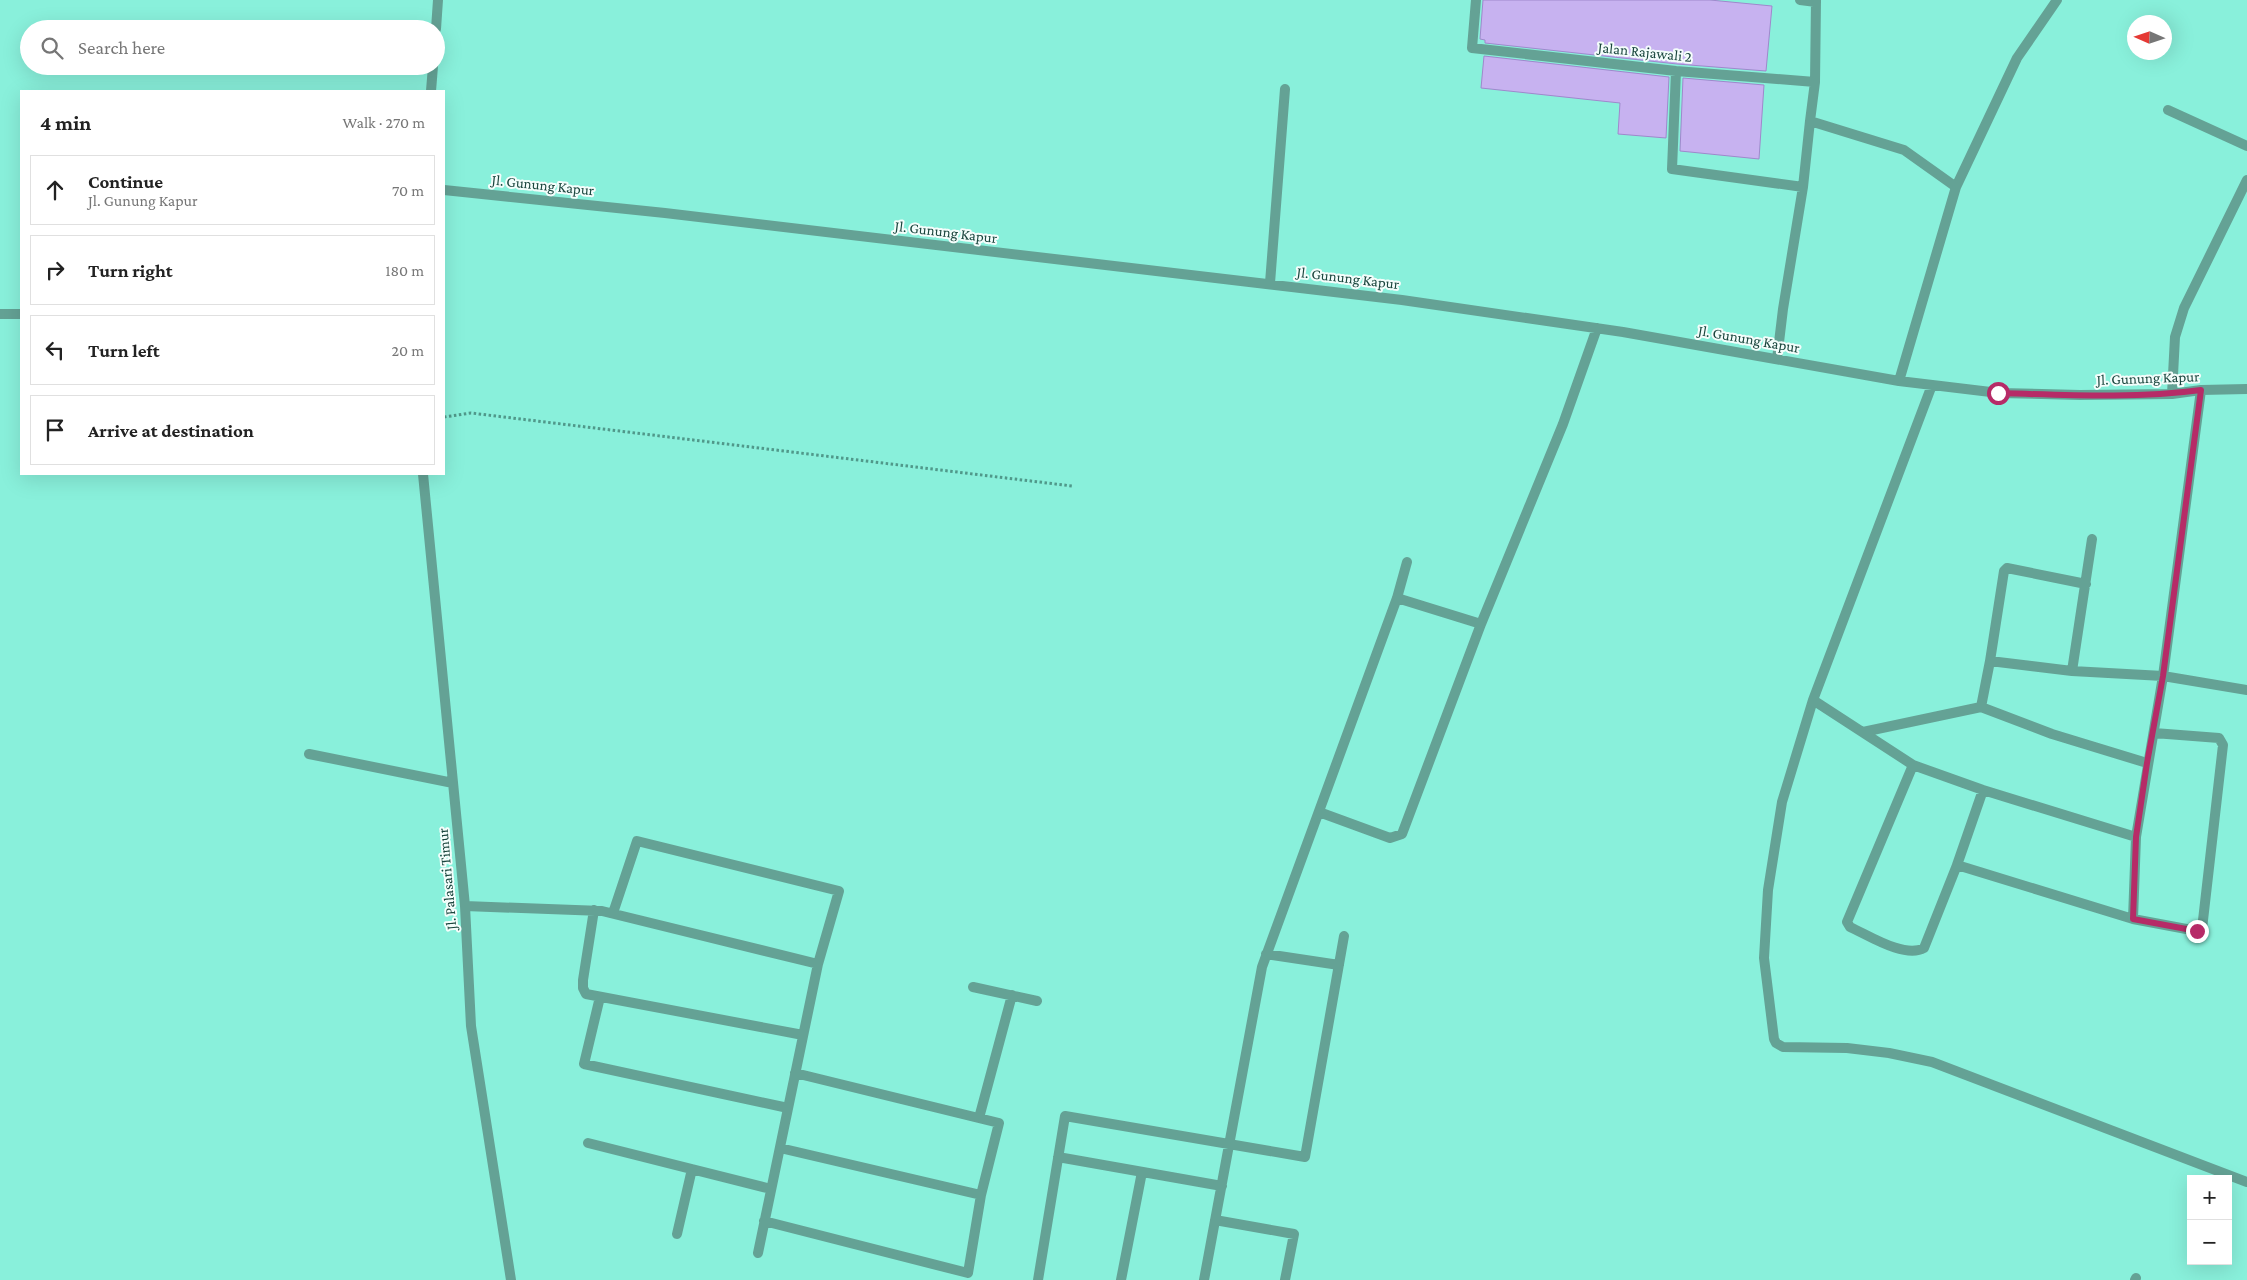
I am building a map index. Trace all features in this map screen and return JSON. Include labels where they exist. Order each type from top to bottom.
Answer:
[{"type":"street","points":[[437,20],[438,0]]},
{"type":"street","name":"Jalan Rajawali 2","points":[[1476,0],[1472,48],[1676,71],[1815,82]]},
{"type":"street","points":[[1777,359],[1782,309],[1803,187],[1815,82],[1816,1],[1800,0]]},
{"type":"street","points":[[1898,382],[1956,187],[2017,58],[2057,0]]},
{"type":"street","points":[[1676,71],[1672,169],[1803,187]]},
{"type":"street","points":[[432,90],[433,75]]},
{"type":"street","points":[[1270,283],[1286,89]]},
{"type":"street","points":[[2168,110],[2247,146]]},
{"type":"street","points":[[1810,121],[1904,150],[1956,187]]},
{"type":"street","points":[[2172,394],[2175,337],[2184,308],[2247,180]]},
{"type":"street","name":"Jl. Gunung Kapur","points":[[445,190],[665,213],[1270,283],[1597,328],[1898,382],[1998,393],[2080,395],[2172,394],[2201,390],[2247,389]]},
{"type":"street","points":[[0,314],[20,314]]},
{"type":"street","points":[[1319,812],[1390,838],[1402,834],[1481,624],[1563,424],[1597,328]]},
{"type":"street","points":[[1932,385],[1813,700],[1782,802],[1768,890],[1764,958],[1776,1043],[1789,1047],[1847,1048],[1889,1053],[1932,1062],[2247,1182]]},
{"type":"street","points":[[2133,919],[2136,837],[2163,676],[2201,390]]},
{"type":"street","name":"Jl. Palasari Timur","points":[[423,475],[465,906],[471,1026],[511,1280]]},
{"type":"street","points":[[2072,671],[2092,539]]},
{"type":"street","points":[[1204,1280],[1266,954],[1397,598],[1407,562]]},
{"type":"street","points":[[1981,707],[2004,571],[2007,568],[2086,584]]},
{"type":"street","points":[[1397,598],[1481,624]]},
{"type":"street","points":[[1990,660],[2072,671],[2163,676],[2247,690]]},
{"type":"street","points":[[1813,700],[1913,765],[1984,790],[2136,837]]},
{"type":"street","points":[[1863,732],[1981,707],[2052,734],[2147,763]]},
{"type":"street","points":[[1957,865],[2133,919],[2197,931],[2202,929],[2222,741],[2219,738],[2154,733]]},
{"type":"street","points":[[309,754],[453,783]]},
{"type":"street","points":[[1913,765],[1847,920],[1847,924],[1850,927],[1899,950],[1919,950],[1924,948],[1984,790]]},
{"type":"street","points":[[613,913],[637,841],[839,891],[818,964],[758,1253]]},
{"type":"street","points":[[465,906],[594,910],[613,913],[818,964]]},
{"type":"street","points":[[594,910],[583,988],[586,994],[803,1034]]},
{"type":"street","points":[[1038,1280],[1065,1116],[1305,1158],[1344,936]]},
{"type":"street","points":[[1266,954],[1338,965]]},
{"type":"street","points":[[973,987],[1037,1001]]},
{"type":"street","points":[[979,1118],[1012,996]]},
{"type":"street","points":[[600,997],[584,1064],[788,1108]]},
{"type":"street","points":[[764,1221],[968,1273],[981,1195],[999,1123],[795,1073]]},
{"type":"street","points":[[588,1143],[771,1189]]},
{"type":"street","points":[[780,1148],[981,1195]]},
{"type":"street","points":[[1058,1157],[1222,1186]]},
{"type":"street","points":[[677,1234],[692,1169]]},
{"type":"street","points":[[1121,1280],[1142,1172]]},
{"type":"street","points":[[1215,1220],[1294,1234],[1286,1280]]},
{"type":"path","points":[[445,417],[471,413],[1072,486]]},
{"type":"building","points":[[1483,0],[1710,0],[1772,6],[1766,71],[1677,64],[1485,43],[1485,40],[1480,39]]},
{"type":"building","points":[[1484,56],[1669,77],[1666,138],[1618,134],[1620,103],[1481,88]]},
{"type":"building","points":[[1683,78],[1764,85],[1759,159],[1680,151]]},
{"type":"route","points":[[1998,393],[2080,395],[2172,394],[2201,390],[2163,676],[2136,837],[2133,919],[2197,931]]}]
